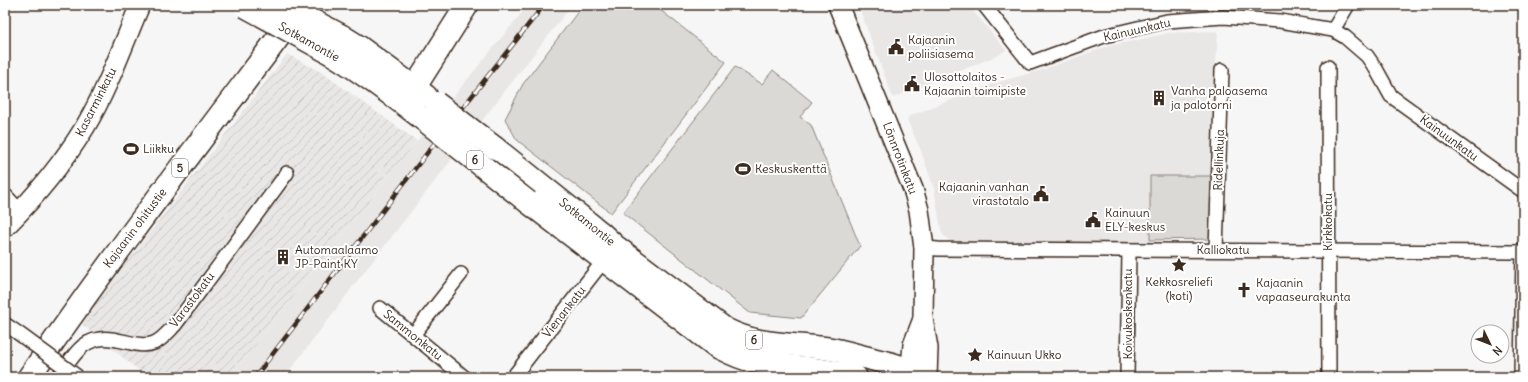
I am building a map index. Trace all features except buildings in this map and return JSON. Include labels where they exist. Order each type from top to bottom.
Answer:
[{"type":"highway","name":"Sotkamontie","points":[[283,5],[337,45],[347,62],[405,88],[528,202],[610,253],[725,329],[740,337],[755,341],[825,348],[888,363],[916,375]]},
{"type":"highway","name":"Kajaanin ohitustie","points":[[29,377],[78,305],[124,242],[302,5]]},
{"type":"highway","points":[[405,88],[450,5]]},
{"type":"highway","points":[[405,88],[467,5]]},
{"type":"highway","name":"Sotkamontie","points":[[243,6],[337,45]]},
{"type":"highway","name":"Sotkamontie","points":[[429,111],[495,148],[601,233],[610,253],[716,346],[736,356],[752,361],[839,372],[856,377]]},
{"type":"street","name":"Kasarminkatu","points":[[5,227],[59,165],[86,127],[100,99],[140,5]]},
{"type":"street","name":"Lönnrotinkatu","points":[[838,5],[913,189],[919,210],[924,248],[923,319],[913,345],[916,375]]},
{"type":"street","name":"Kainuunkatu","points":[[984,5],[1030,63],[1104,36],[1167,21],[1223,17],[1280,21],[1333,30],[1345,37],[1367,56],[1376,68],[1391,96],[1523,191]]},
{"type":"street","points":[[1333,30],[1348,5]]},
{"type":"street","name":"Kirkkokatu","points":[[1328,67],[1329,377]]},
{"type":"street","name":"Ridellinkuja","points":[[1216,250],[1222,70]]},
{"type":"street","name":"Varastokatu","points":[[58,377],[78,350],[91,341],[112,338],[142,345],[155,343],[165,335],[175,325],[287,173]]},
{"type":"street","points":[[5,195],[20,211]]},
{"type":"street","name":"Kalliokatu","points":[[924,248],[1129,251],[1523,250]]},
{"type":"street","points":[[1521,377],[1523,250]]},
{"type":"street","name":"Koivukoskenkatu","points":[[1127,377],[1129,251]]},
{"type":"street","name":"Vienankatu","points":[[513,377],[610,253]]},
{"type":"street","points":[[413,335],[461,274]]},
{"type":"street","name":"Sammonkatu","points":[[380,308],[464,377]]},
{"type":"street","points":[[5,324],[78,377]]},
{"type":"shaded area","points":[[528,5],[572,5],[358,280],[285,377],[230,377],[417,141]]},
{"type":"shaded area","points":[[583,5],[654,5],[726,62],[611,213],[517,140],[505,119],[523,84]]},
{"type":"shaded area","points":[[858,5],[968,5],[1006,50],[999,55],[893,98]]},
{"type":"shaded area","points":[[1218,31],[1214,176],[1150,240],[1150,244],[950,241],[944,236],[941,231],[934,189],[921,151],[907,120],[909,116],[995,83],[1044,69],[1105,47],[1169,33]]},
{"type":"shaded area","points":[[287,54],[321,72],[417,141],[230,377],[147,377],[80,323]]},
{"type":"shaded area","name":"Keskuskenttä","points":[[735,67],[762,84],[773,70],[812,102],[800,117],[811,125],[860,246],[801,318],[750,313],[623,213]]},
{"type":"shaded area","points":[[1150,176],[1214,176],[1213,239],[1150,240]]},
{"type":"railway","points":[[255,377],[434,144],[544,5]]},
{"type":"place","name":"Kajaanin poliisiasema","points":[[896,47]]},
{"type":"place","name":"Ulosottolaitos - Kajaanin toimipiste","points":[[912,84]]},
{"type":"place","name":"Vanha paloasema ja palotorni","points":[[1159,98]]},
{"type":"place","name":"Liikku","points":[[131,149]]},
{"type":"place","name":"Keskuskenttä","points":[[743,169]]},
{"type":"place","name":"Kajaanin vanhan virastotalo","points":[[1041,194]]},
{"type":"place","name":"Kainuun ELY-keskus","points":[[1093,220]]},
{"type":"place","name":"Automaalaamo JP-Paint KY","points":[[283,257]]},
{"type":"place","name":"Kekkosreliefi (koti)","points":[[1179,265]]},
{"type":"place","name":"Kajaanin vapaaseurakunta","points":[[1244,290]]},
{"type":"place","name":"Kainuun Ukko","points":[[975,355]]}]
